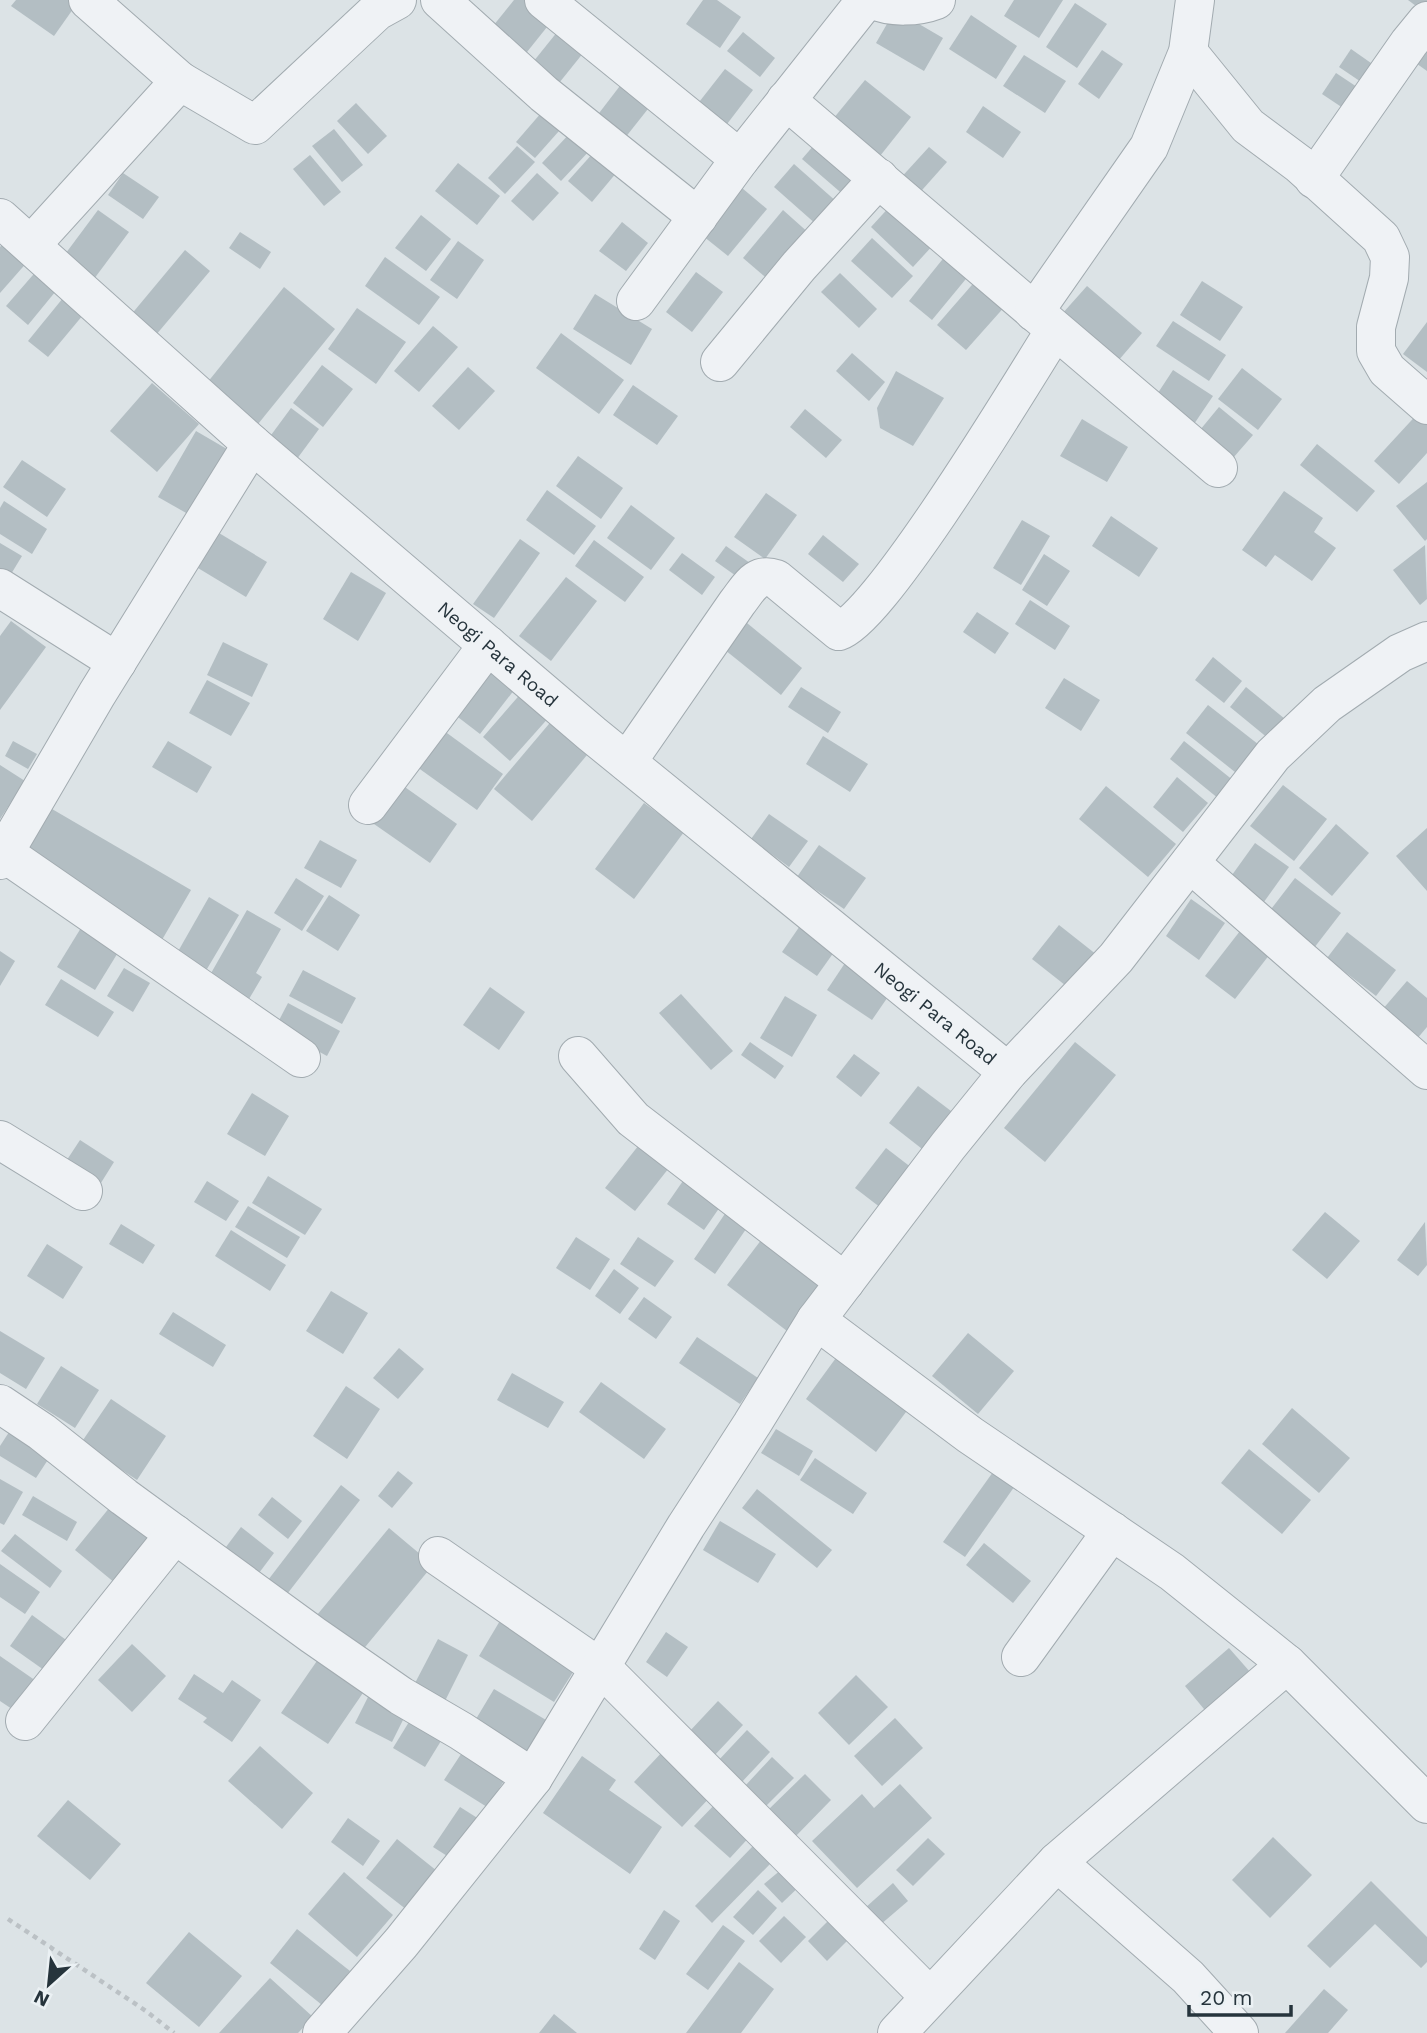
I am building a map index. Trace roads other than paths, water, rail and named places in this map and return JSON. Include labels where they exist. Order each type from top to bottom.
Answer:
[{"type":"street","points":[[88,0],[180,81],[255,125],[377,11],[397,0]]},
{"type":"street","points":[[440,0],[544,94],[698,217]]},
{"type":"street","points":[[544,0],[740,159]]},
{"type":"street","points":[[636,301],[740,159],[866,0]]},
{"type":"street","points":[[873,0],[883,4],[924,5],[936,0]]},
{"type":"street","points":[[627,762],[737,603],[757,579],[765,576],[776,579],[839,631],[846,629],[857,618],[901,566],[992,432],[1044,321],[1149,146],[1188,52],[1195,0]]},
{"type":"street","points":[[1314,179],[1427,21]]},
{"type":"street","points":[[1188,52],[1248,126],[1381,238],[1390,257],[1389,278],[1376,327],[1376,351],[1387,370],[1427,405]]},
{"type":"street","points":[[30,244],[180,81]]},
{"type":"street","points":[[786,100],[1218,468]]},
{"type":"street","points":[[720,362],[799,265],[879,178]]},
{"type":"street","name":"Neogi Para Road","points":[[0,218],[252,444],[488,645],[627,762],[1008,1072]]},
{"type":"street","points":[[252,444],[117,662],[2,857],[301,1058]]},
{"type":"street","points":[[0,588],[117,662]]},
{"type":"street","points":[[322,2033],[401,1944],[533,1778],[816,1320],[1008,1072],[1116,958],[1273,755],[1327,704],[1400,653],[1427,641]]},
{"type":"street","points":[[368,805],[488,645]]},
{"type":"street","points":[[1190,863],[1427,1070]]},
{"type":"street","points":[[578,1056],[633,1119],[845,1282]]},
{"type":"street","points":[[0,1140],[83,1191]]},
{"type":"street","points":[[816,1320],[971,1435],[1172,1572],[1287,1664],[1427,1804]]},
{"type":"street","points":[[0,1404],[42,1432],[249,1590],[401,1696],[533,1778]]},
{"type":"street","points":[[1021,1657],[1112,1531]]},
{"type":"street","points":[[25,1721],[175,1534]]},
{"type":"street","points":[[438,1556],[600,1666],[930,1997]]},
{"type":"street","points":[[897,2033],[1057,1862],[1287,1664]]},
{"type":"street","points":[[1057,1862],[1188,1977],[1239,2033]]}]
